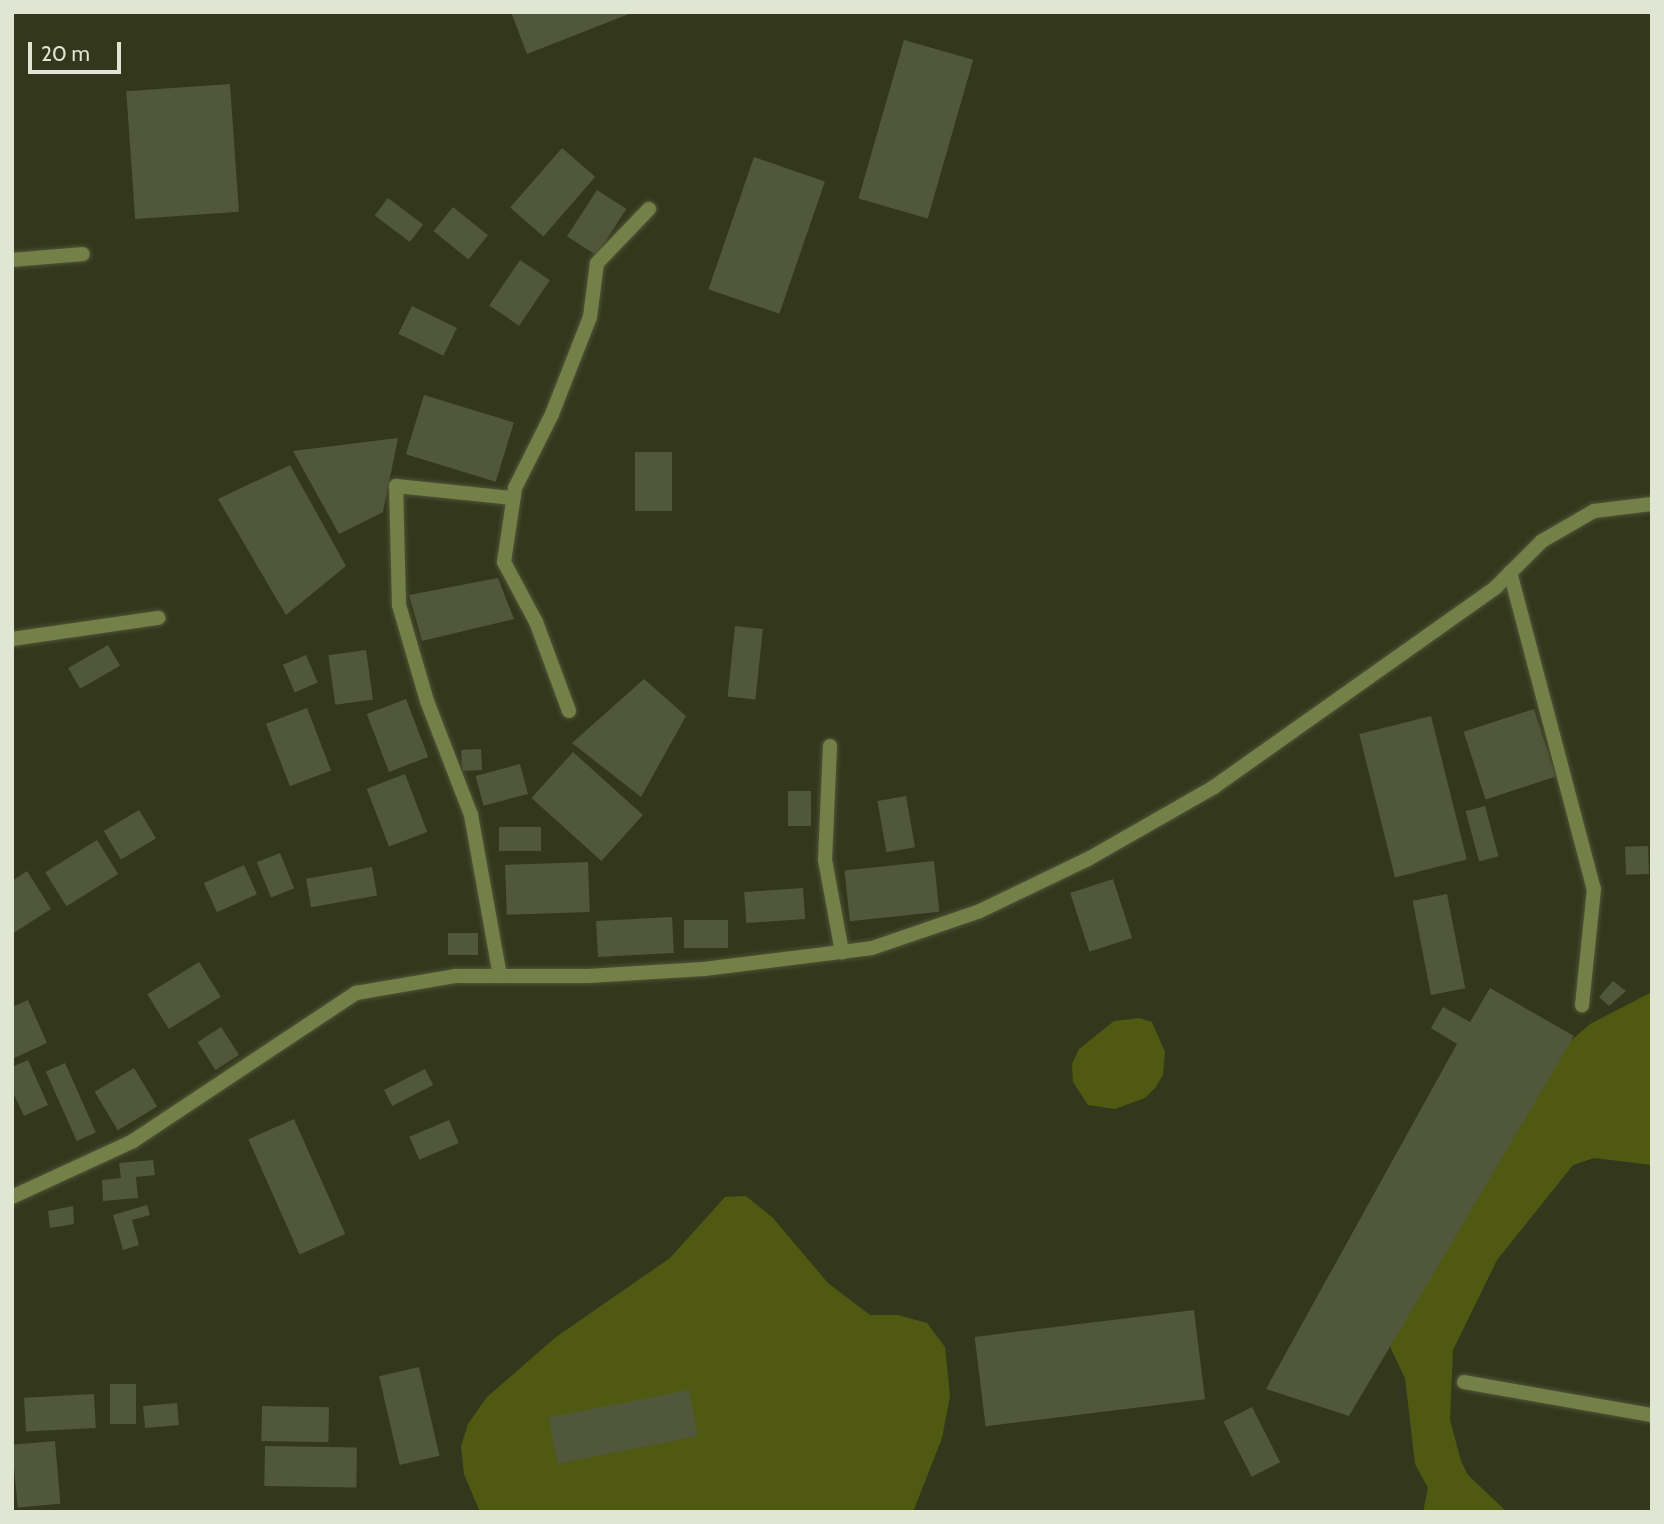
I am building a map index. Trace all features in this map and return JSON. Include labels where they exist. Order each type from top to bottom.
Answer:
[{"type":"street","points":[[569,711],[536,622],[504,562],[513,498],[590,317],[597,263],[649,209]]},
{"type":"street","points":[[12,260],[83,254]]},
{"type":"street","points":[[500,976],[471,814],[427,701],[399,605],[396,486],[513,498]]},
{"type":"street","points":[[12,1197],[133,1141],[356,993],[455,976],[704,969],[842,952],[872,948],[980,911],[1088,859],[1214,787],[1510,572],[1542,541],[1594,511],[1652,504]]},
{"type":"street","points":[[1510,572],[1594,889],[1582,1005]]},
{"type":"street","points":[[12,639],[158,618]]},
{"type":"street","points":[[830,746],[825,860],[842,952]]},
{"type":"street","points":[[1465,1382],[1652,1415]]},
{"type":"shaded area","points":[[1652,992],[1652,1165],[1594,1158],[1573,1165],[1497,1260],[1453,1350],[1450,1420],[1461,1461],[1468,1475],[1507,1512],[1423,1512],[1428,1488],[1415,1464],[1405,1378],[1391,1349],[1386,1310],[1542,1066],[1590,1024]]},
{"type":"shaded area","points":[[1139,1018],[1152,1022],[1165,1052],[1163,1075],[1145,1098],[1115,1109],[1088,1105],[1073,1082],[1072,1064],[1079,1049],[1114,1021]]},
{"type":"shaded area","points":[[746,1196],[773,1218],[828,1283],[870,1315],[898,1315],[927,1323],[945,1347],[950,1396],[942,1438],[913,1512],[480,1512],[464,1474],[461,1446],[468,1424],[487,1397],[556,1337],[670,1258],[725,1197]]},
{"type":"building","points":[[511,12],[634,12],[527,54]]},
{"type":"building","points":[[904,40],[973,60],[928,218],[859,199]]},
{"type":"building","points":[[230,84],[239,212],[135,219],[126,91]]},
{"type":"building","points":[[562,148],[595,177],[543,236],[510,208]]},
{"type":"building","points":[[754,157],[825,181],[779,314],[708,289]]},
{"type":"building","points":[[597,190],[626,209],[596,255],[567,236]]},
{"type":"building","points":[[388,198],[423,224],[410,242],[375,216]]},
{"type":"building","points":[[453,207],[488,235],[468,259],[433,231]]},
{"type":"building","points":[[520,260],[550,280],[519,326],[489,306]]},
{"type":"building","points":[[412,306],[457,328],[443,356],[398,334]]},
{"type":"building","points":[[424,395],[514,422],[496,482],[406,454]]},
{"type":"building","points":[[398,438],[383,512],[339,534],[293,451]]},
{"type":"building","points":[[635,452],[672,452],[672,511],[635,511]]},
{"type":"building","points":[[290,465],[346,566],[286,615],[218,499]]},
{"type":"building","points":[[498,578],[514,619],[422,641],[409,595]]},
{"type":"building","points":[[735,626],[763,629],[755,700],[728,697]]},
{"type":"building","points":[[108,645],[120,666],[80,689],[68,668]]},
{"type":"building","points":[[366,650],[373,700],[335,705],[328,655]]},
{"type":"building","points":[[306,655],[318,683],[295,692],[283,665]]},
{"type":"building","points":[[644,679],[686,716],[641,797],[572,743]]},
{"type":"building","points":[[406,699],[428,757],[389,772],[367,714]]},
{"type":"building","points":[[307,708],[331,771],[290,786],[266,724]]},
{"type":"building","points":[[1534,709],[1556,777],[1486,799],[1464,732]]},
{"type":"building","points":[[1431,716],[1467,860],[1395,878],[1359,734]]},
{"type":"building","points":[[481,749],[482,770],[462,771],[461,750]]},
{"type":"building","points":[[573,752],[643,815],[601,861],[532,798]]},
{"type":"building","points":[[520,764],[528,794],[484,806],[476,776]]},
{"type":"building","points":[[405,774],[427,832],[389,847],[367,789]]},
{"type":"building","points":[[788,791],[811,791],[811,826],[788,826]]},
{"type":"building","points":[[906,796],[915,847],[886,852],[877,801]]},
{"type":"building","points":[[1485,806],[1498,856],[1479,861],[1466,811]]},
{"type":"building","points":[[139,810],[156,838],[121,859],[104,831]]},
{"type":"building","points":[[499,827],[541,827],[541,851],[499,851]]},
{"type":"building","points":[[97,840],[118,874],[66,906],[45,872]]},
{"type":"building","points":[[1648,846],[1649,874],[1626,875],[1625,847]]},
{"type":"building","points":[[280,853],[294,888],[271,898],[257,862]]},
{"type":"building","points":[[934,861],[939,912],[850,921],[844,870]]},
{"type":"building","points":[[588,862],[590,912],[507,915],[505,865]]},
{"type":"building","points":[[244,865],[257,894],[217,912],[204,883]]},
{"type":"building","points":[[372,867],[377,896],[311,907],[306,879]]},
{"type":"building","points":[[27,871],[51,909],[12,934],[12,881]]},
{"type":"building","points":[[1113,879],[1132,938],[1089,952],[1070,893]]},
{"type":"building","points":[[803,888],[805,919],[746,923],[744,892]]},
{"type":"building","points":[[1447,894],[1465,988],[1431,995],[1413,901]]},
{"type":"building","points":[[672,917],[674,953],[598,957],[596,921]]},
{"type":"building","points":[[684,920],[728,920],[728,948],[684,948]]},
{"type":"building","points":[[448,933],[478,933],[478,955],[448,955]]},
{"type":"building","points":[[199,962],[221,997],[169,1029],[147,994]]},
{"type":"building","points":[[1613,981],[1626,991],[1609,1006],[1599,997]]},
{"type":"building","points":[[1490,988],[1574,1036],[1349,1416],[1266,1389],[1457,1044],[1431,1028],[1443,1007],[1470,1022]]},
{"type":"building","points":[[28,1000],[47,1043],[12,1059],[12,1007]]},
{"type":"building","points":[[221,1027],[239,1055],[215,1070],[198,1042]]},
{"type":"building","points":[[28,1060],[48,1105],[24,1116],[12,1090],[12,1067]]},
{"type":"building","points":[[65,1063],[96,1132],[77,1141],[46,1072]]},
{"type":"building","points":[[134,1068],[157,1107],[118,1130],[95,1092]]},
{"type":"building","points":[[425,1069],[433,1085],[392,1106],[384,1090]]},
{"type":"building","points":[[294,1119],[345,1234],[300,1254],[248,1139]]},
{"type":"building","points":[[449,1120],[459,1143],[419,1160],[409,1137]]},
{"type":"building","points":[[153,1160],[155,1175],[136,1177],[138,1198],[103,1201],[102,1180],[121,1178],[119,1163]]},
{"type":"building","points":[[147,1205],[150,1215],[132,1220],[139,1245],[123,1250],[113,1215]]},
{"type":"building","points":[[73,1206],[74,1224],[50,1228],[48,1211]]},
{"type":"building","points":[[1194,1310],[1205,1399],[986,1426],[975,1337]]},
{"type":"building","points":[[419,1367],[439,1456],[400,1465],[379,1376]]},
{"type":"building","points":[[110,1384],[136,1384],[136,1424],[110,1424]]},
{"type":"building","points":[[689,1390],[698,1436],[558,1463],[549,1417]]},
{"type":"building","points":[[94,1394],[96,1428],[26,1432],[24,1398]]},
{"type":"building","points":[[177,1403],[179,1425],[145,1428],[143,1406]]},
{"type":"building","points":[[262,1406],[329,1407],[328,1442],[261,1441]]},
{"type":"building","points":[[1252,1407],[1280,1462],[1252,1477],[1223,1422]]},
{"type":"building","points":[[55,1441],[60,1504],[18,1508],[12,1445]]},
{"type":"building","points":[[265,1446],[357,1448],[356,1488],[264,1486]]}]
